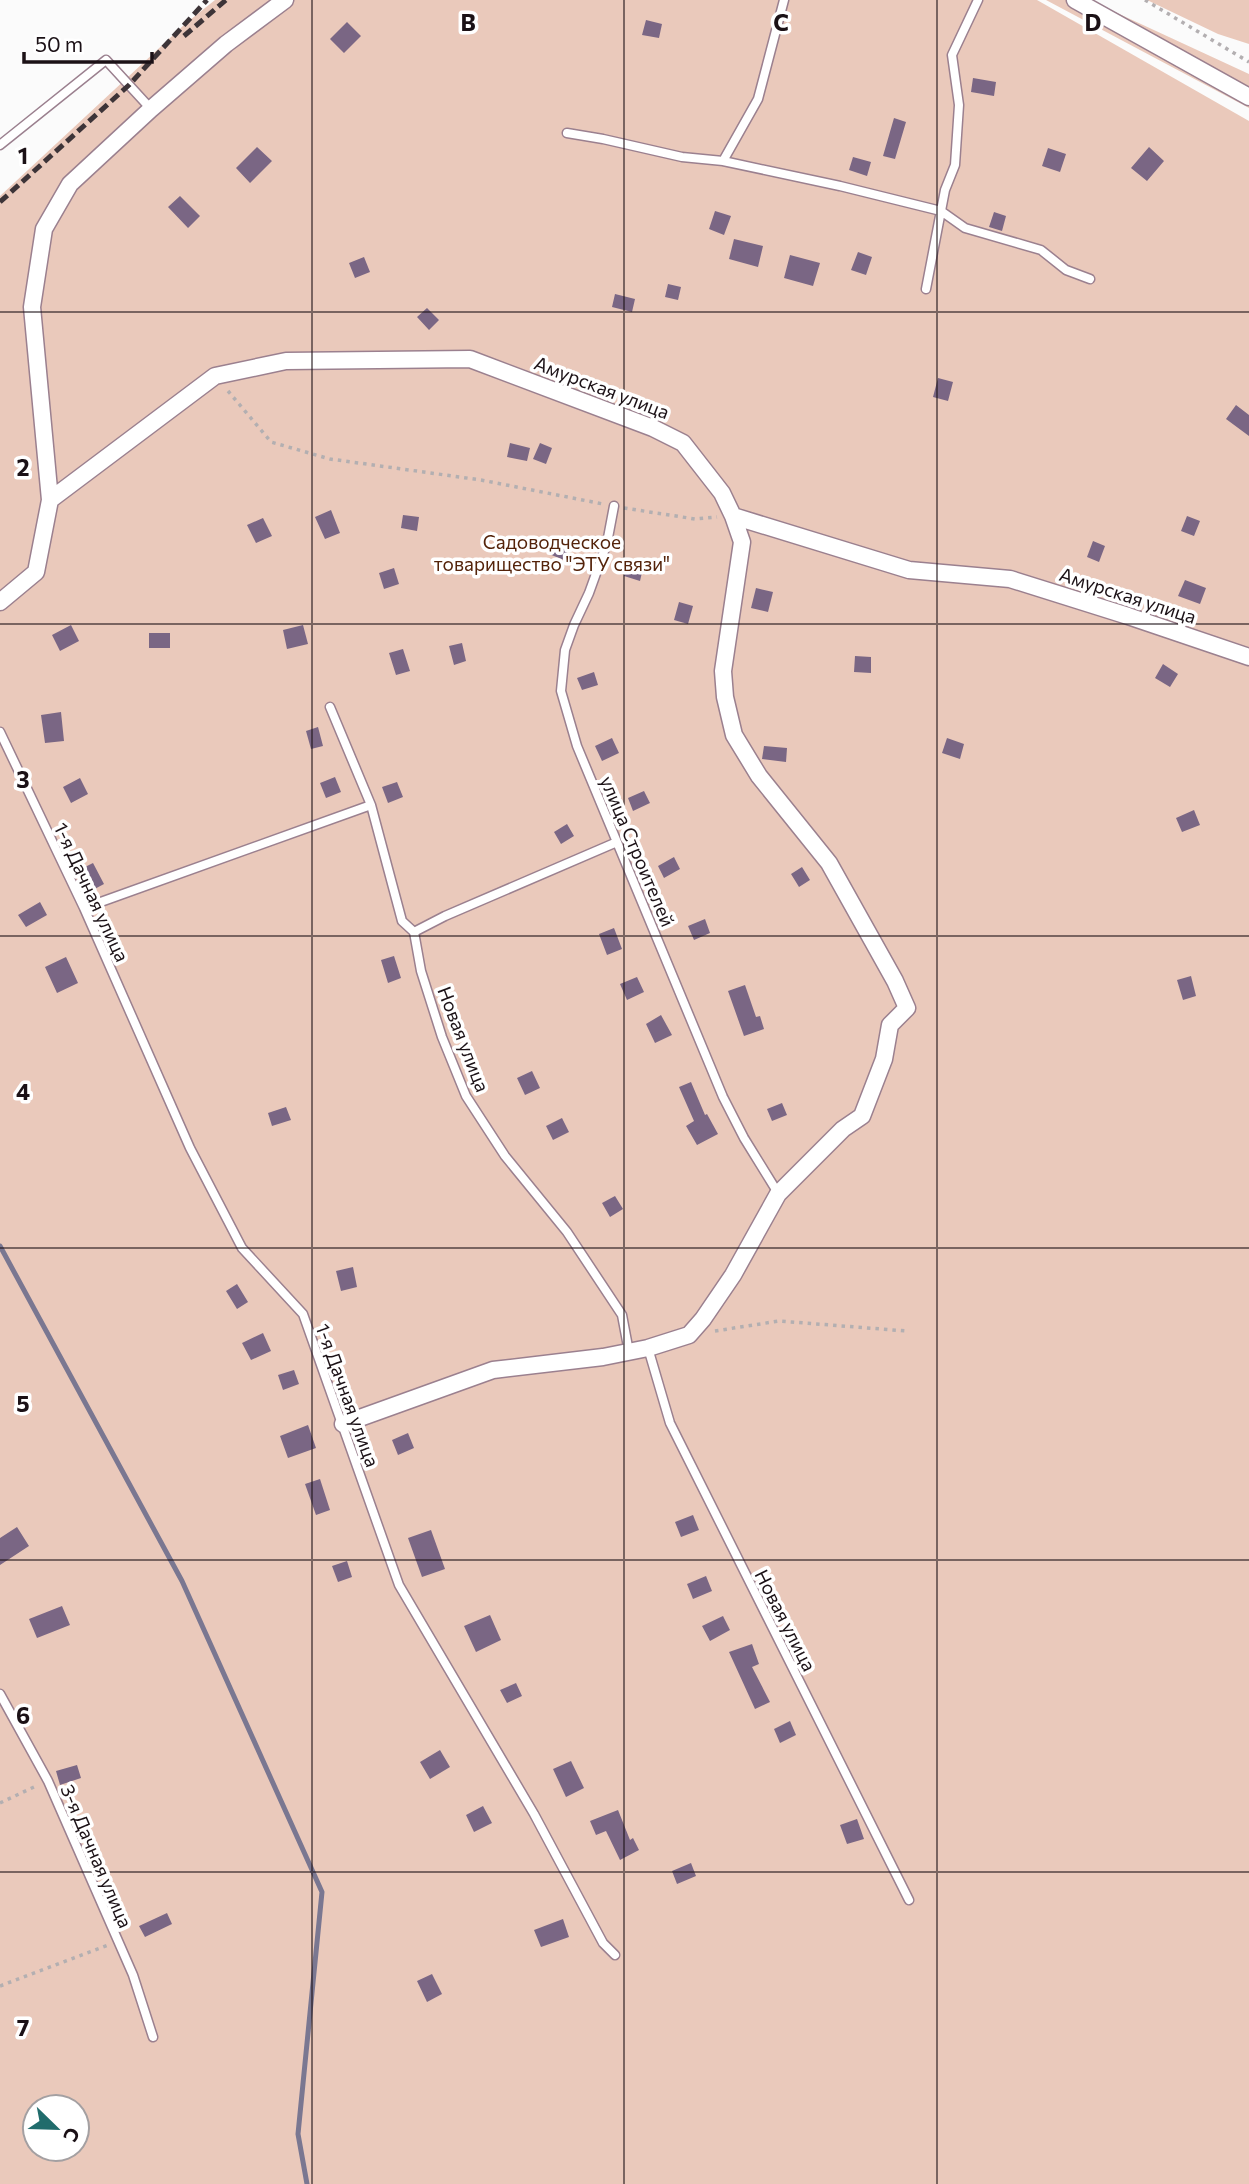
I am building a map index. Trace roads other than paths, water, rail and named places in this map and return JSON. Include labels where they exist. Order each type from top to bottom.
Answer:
[{"type":"street","points":[[0,602],[36,572],[50,500],[32,307],[44,229],[70,184],[226,44],[285,0]]},
{"type":"street","points":[[1075,0],[1249,97]]},
{"type":"street","name":"Амурская улица","points":[[50,500],[215,376],[286,361],[470,359],[653,428],[683,443],[722,492],[733,516],[909,570],[1010,579],[1249,657]]},
{"type":"street","points":[[343,1424],[493,1370],[603,1357],[648,1348],[689,1335],[733,1275],[778,1194],[843,1129],[862,1116],[884,1059],[890,1025],[907,1008],[895,981],[829,863],[759,776],[734,734],[725,697],[723,671],[743,542],[733,516]]},
{"type":"lane","points":[[723,161],[758,99],[784,0]]},
{"type":"lane","points":[[926,289],[945,190],[955,165],[959,105],[952,55],[978,0]]},
{"type":"lane","points":[[0,145],[106,60],[151,109]]},
{"type":"lane","points":[[567,133],[682,157],[723,161],[941,211],[965,228],[1041,250],[1066,270],[1090,279]]},
{"type":"lane","name":"улица Строителей","points":[[614,506],[607,543],[565,650],[561,691],[577,746],[723,1097],[778,1194]]},
{"type":"lane","name":"Новая улица","points":[[330,707],[371,805],[402,921],[414,932],[421,971],[442,1037],[466,1096],[505,1156],[567,1232],[622,1315],[629,1352]]},
{"type":"lane","name":"1-я Дачная улица","points":[[0,732],[84,908],[190,1148],[242,1248],[303,1314],[399,1585],[534,1814],[603,1943],[615,1955]]},
{"type":"lane","points":[[84,908],[371,805]]},
{"type":"lane","points":[[414,932],[617,842]]},
{"type":"lane","name":"Новая улица","points":[[648,1348],[670,1423],[909,1900]]},
{"type":"lane","name":"3-я Дачная улица","points":[[0,1694],[48,1781],[133,1975],[153,2037]]},
{"type":"waterway","points":[[0,1246],[182,1581],[322,1892],[298,2134],[307,2184]]},
{"type":"railway","points":[[0,202],[129,85],[207,0]]},
{"type":"railway","points":[[184,36],[226,0]]},
{"type":"park label","name":"Садоводческое товарищество \"ЭТУ связи\"","points":[[552,552]]}]
